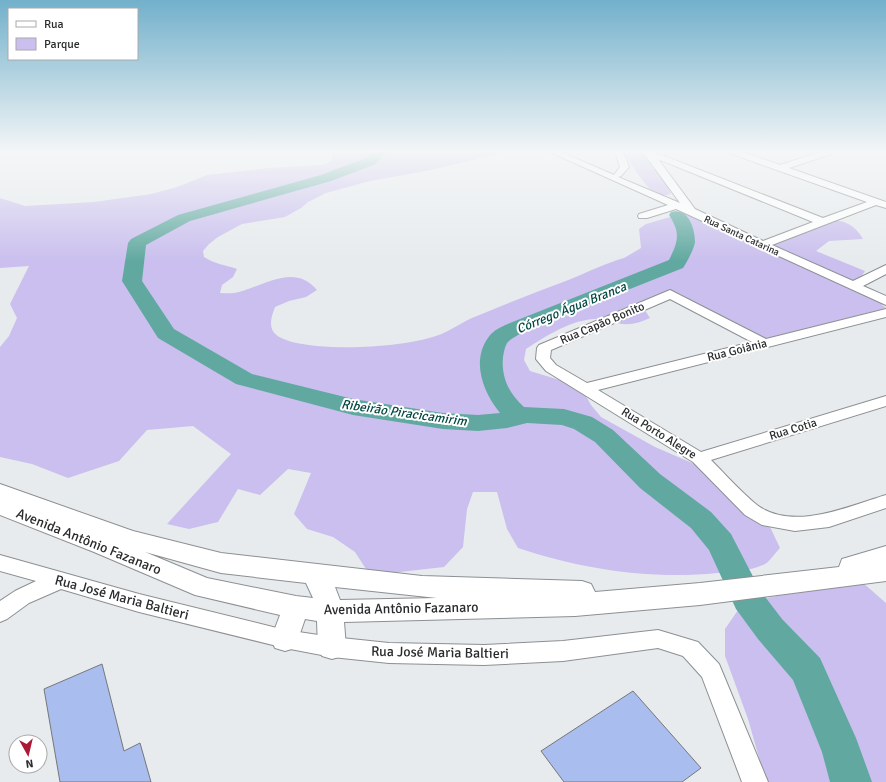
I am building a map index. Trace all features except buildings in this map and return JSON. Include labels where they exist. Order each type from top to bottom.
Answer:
[{"type":"main road","name":"Avenida Antônio Fazanaro","points":[[0,492],[130,539],[221,562],[422,586],[554,592],[703,594]]},
{"type":"main road","name":"Avenida Antônio Fazanaro","points":[[0,506],[103,545],[204,588],[296,607],[330,610],[376,611],[574,605],[703,594],[793,581],[886,571]]},
{"type":"main road","name":"Avenida Antônio Fazanaro","points":[[793,581],[886,556]]},
{"type":"main road","points":[[204,588],[213,568],[221,562]]},
{"type":"main road","points":[[313,573],[324,590],[330,610],[332,647]]},
{"type":"main road","points":[[285,639],[296,607]]},
{"type":"street","name":"Rua Santa Catarina","points":[[640,188],[886,301]]},
{"type":"street","points":[[674,188],[692,212]]},
{"type":"street","points":[[740,188],[823,222]]},
{"type":"street","points":[[838,188],[886,206]]},
{"type":"street","points":[[663,199],[674,197],[678,194]]},
{"type":"street","points":[[764,244],[876,202]]},
{"type":"street","points":[[643,216],[678,205]]},
{"type":"street","points":[[853,286],[886,269]]},
{"type":"street","name":"Rua Capão Bonito","points":[[543,358],[544,348],[670,294],[764,343]]},
{"type":"street","name":"Rua Goiânia","points":[[587,388],[886,312]]},
{"type":"street","name":"Rua Porto Alegre","points":[[543,358],[551,368],[587,388],[699,458],[751,510],[769,520],[795,524],[829,520],[886,501]]},
{"type":"street","name":"Rua Cotia","points":[[699,458],[886,401]]},
{"type":"street","name":"Rua José Maria Baltieri","points":[[0,563],[58,581],[139,603],[285,639],[332,647],[389,653],[484,655],[563,651],[658,639],[690,649],[711,671],[755,782]]},
{"type":"street","points":[[0,613],[22,596],[58,581]]},
{"type":"green space","points":[[171,188],[343,188],[326,193],[308,202],[301,208],[285,217],[242,224],[218,237],[203,251],[204,257],[216,263],[237,269],[233,277],[222,285],[220,293],[237,293],[269,281],[290,277],[299,278],[308,282],[317,290],[306,297],[289,301],[275,307],[271,320],[272,330],[279,337],[292,342],[307,345],[325,347],[384,346],[436,336],[472,318],[624,258],[641,248],[639,229],[646,224],[687,212],[759,241],[774,244],[808,226],[820,222],[832,220],[844,222],[854,228],[863,239],[829,241],[816,251],[865,271],[856,283],[884,298],[882,305],[886,308],[764,340],[680,294],[675,294],[644,309],[650,318],[634,324],[617,323],[603,319],[582,321],[562,328],[526,349],[524,360],[530,371],[566,382],[583,391],[591,405],[601,417],[655,447],[699,466],[757,509],[771,529],[780,548],[765,564],[747,570],[692,575],[667,575],[616,571],[566,562],[518,548],[507,529],[497,492],[473,492],[467,509],[463,547],[444,567],[391,573],[366,569],[355,552],[333,537],[307,529],[294,514],[311,473],[288,469],[260,495],[238,489],[218,522],[189,529],[167,524],[231,454],[193,426],[147,430],[119,461],[68,478],[32,464],[0,457],[0,347],[9,336],[17,318],[10,304],[29,266],[0,268],[0,198],[25,206],[94,202],[151,194]]},
{"type":"green space","points":[[649,188],[669,188],[671,194],[661,195],[653,192]]},
{"type":"green space","points":[[862,582],[886,603],[886,782],[766,782],[748,719],[725,656],[725,629],[738,610],[759,600],[785,594]]},
{"type":"waterway","name":"Ribeirão Piracicamirim","points":[[289,188],[184,218],[137,243],[132,281],[166,333],[244,379],[353,407],[443,421],[478,423],[507,420],[519,417]]},
{"type":"waterway","name":"Córrego Água Branca","points":[[519,417],[501,398],[494,383],[491,366],[492,357],[493,351],[499,339],[517,327],[676,264],[686,243],[683,223],[677,215]]},
{"type":"waterway","name":"Ribeirão Piracicamirim","points":[[519,417],[525,415],[564,417],[583,423],[604,436],[650,481],[701,520],[720,542],[748,599],[770,629],[807,670],[842,752],[851,782]]}]
